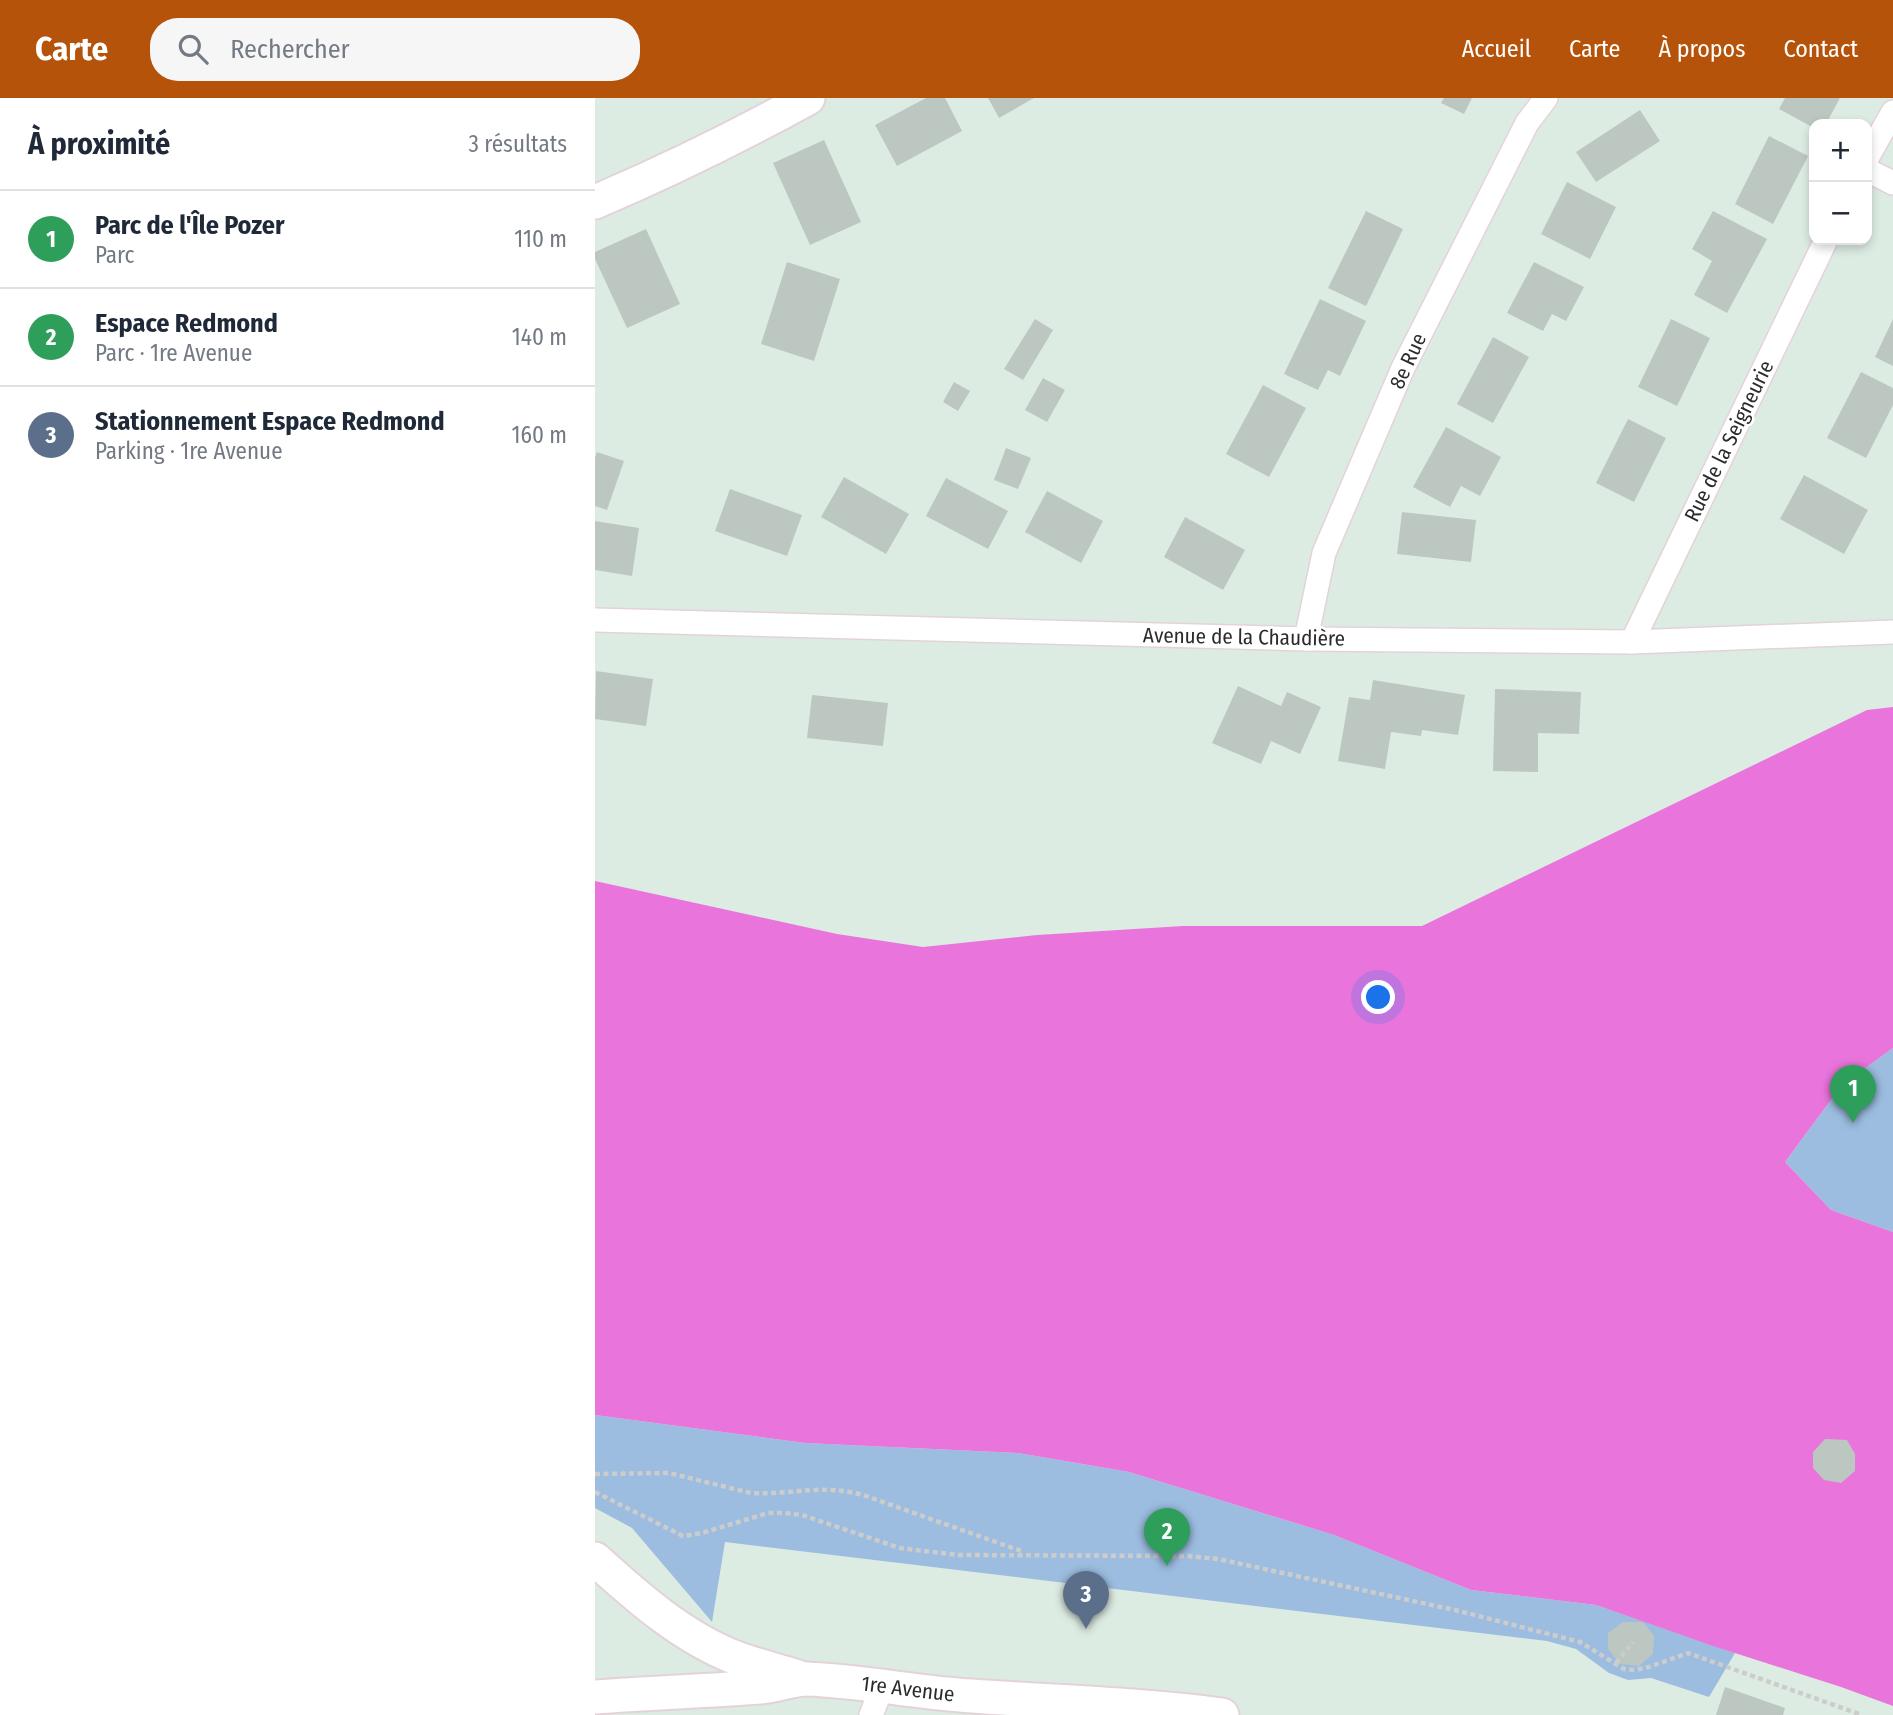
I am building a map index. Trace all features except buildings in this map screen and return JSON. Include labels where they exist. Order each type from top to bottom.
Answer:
[{"type":"street","points":[[595,202],[752,129],[809,98]]},
{"type":"street","name":"8e Rue","points":[[1307,639],[1324,553],[1403,368],[1527,123],[1546,98]]},
{"type":"street","points":[[1872,149],[1893,112]]},
{"type":"street","points":[[1872,172],[1893,183]]},
{"type":"street","name":"Rue de la Seigneurie","points":[[1632,642],[1824,245]]},
{"type":"street","name":"Avenue de la Chaudière","points":[[595,620],[1307,639],[1632,642],[1893,632]]},
{"type":"street","points":[[595,1559],[658,1613],[693,1636],[735,1657],[804,1679]]},
{"type":"street","name":"1re Avenue","points":[[595,1697],[764,1687],[804,1679],[883,1685],[969,1696],[1172,1709],[1222,1715]]},
{"type":"street","points":[[871,1715],[883,1685]]},
{"type":"path","points":[[595,1474],[669,1473],[751,1493],[840,1489],[1028,1554]]},
{"type":"path","points":[[595,1492],[683,1536],[768,1513],[785,1513],[900,1548],[958,1555],[1188,1556],[1239,1563],[1442,1607],[1580,1642],[1624,1669],[1649,1667],[1688,1653],[1862,1715]]},
{"type":"path","points":[[1616,1663],[1633,1642]]},
{"type":"shaded area","points":[[1893,707],[1893,1048],[1842,1085],[1785,1162],[1831,1210],[1893,1232],[1893,1706],[1596,1605],[1471,1590],[1334,1535],[1129,1472],[1018,1453],[805,1443],[595,1415],[595,881],[837,934],[923,947],[1037,935],[1183,926],[1422,926],[1867,710]]},
{"type":"shaded area","points":[[1893,1048],[1893,1232],[1831,1210],[1785,1162],[1842,1085]]},
{"type":"shaded area","points":[[595,1415],[805,1443],[1018,1453],[1129,1472],[1334,1535],[1471,1590],[1596,1605],[1735,1653],[1709,1697],[1651,1678],[1628,1680],[1609,1673],[1576,1649],[1547,1641],[725,1542],[712,1622],[632,1528],[595,1508]]},
{"type":"place","name":"Parc de l'Île Pozer","points":[[1853,1123]]},
{"type":"place","name":"Espace Redmond","points":[[1167,1566]]},
{"type":"place","name":"Stationnement Espace Redmond","points":[[1086,1629]]}]
